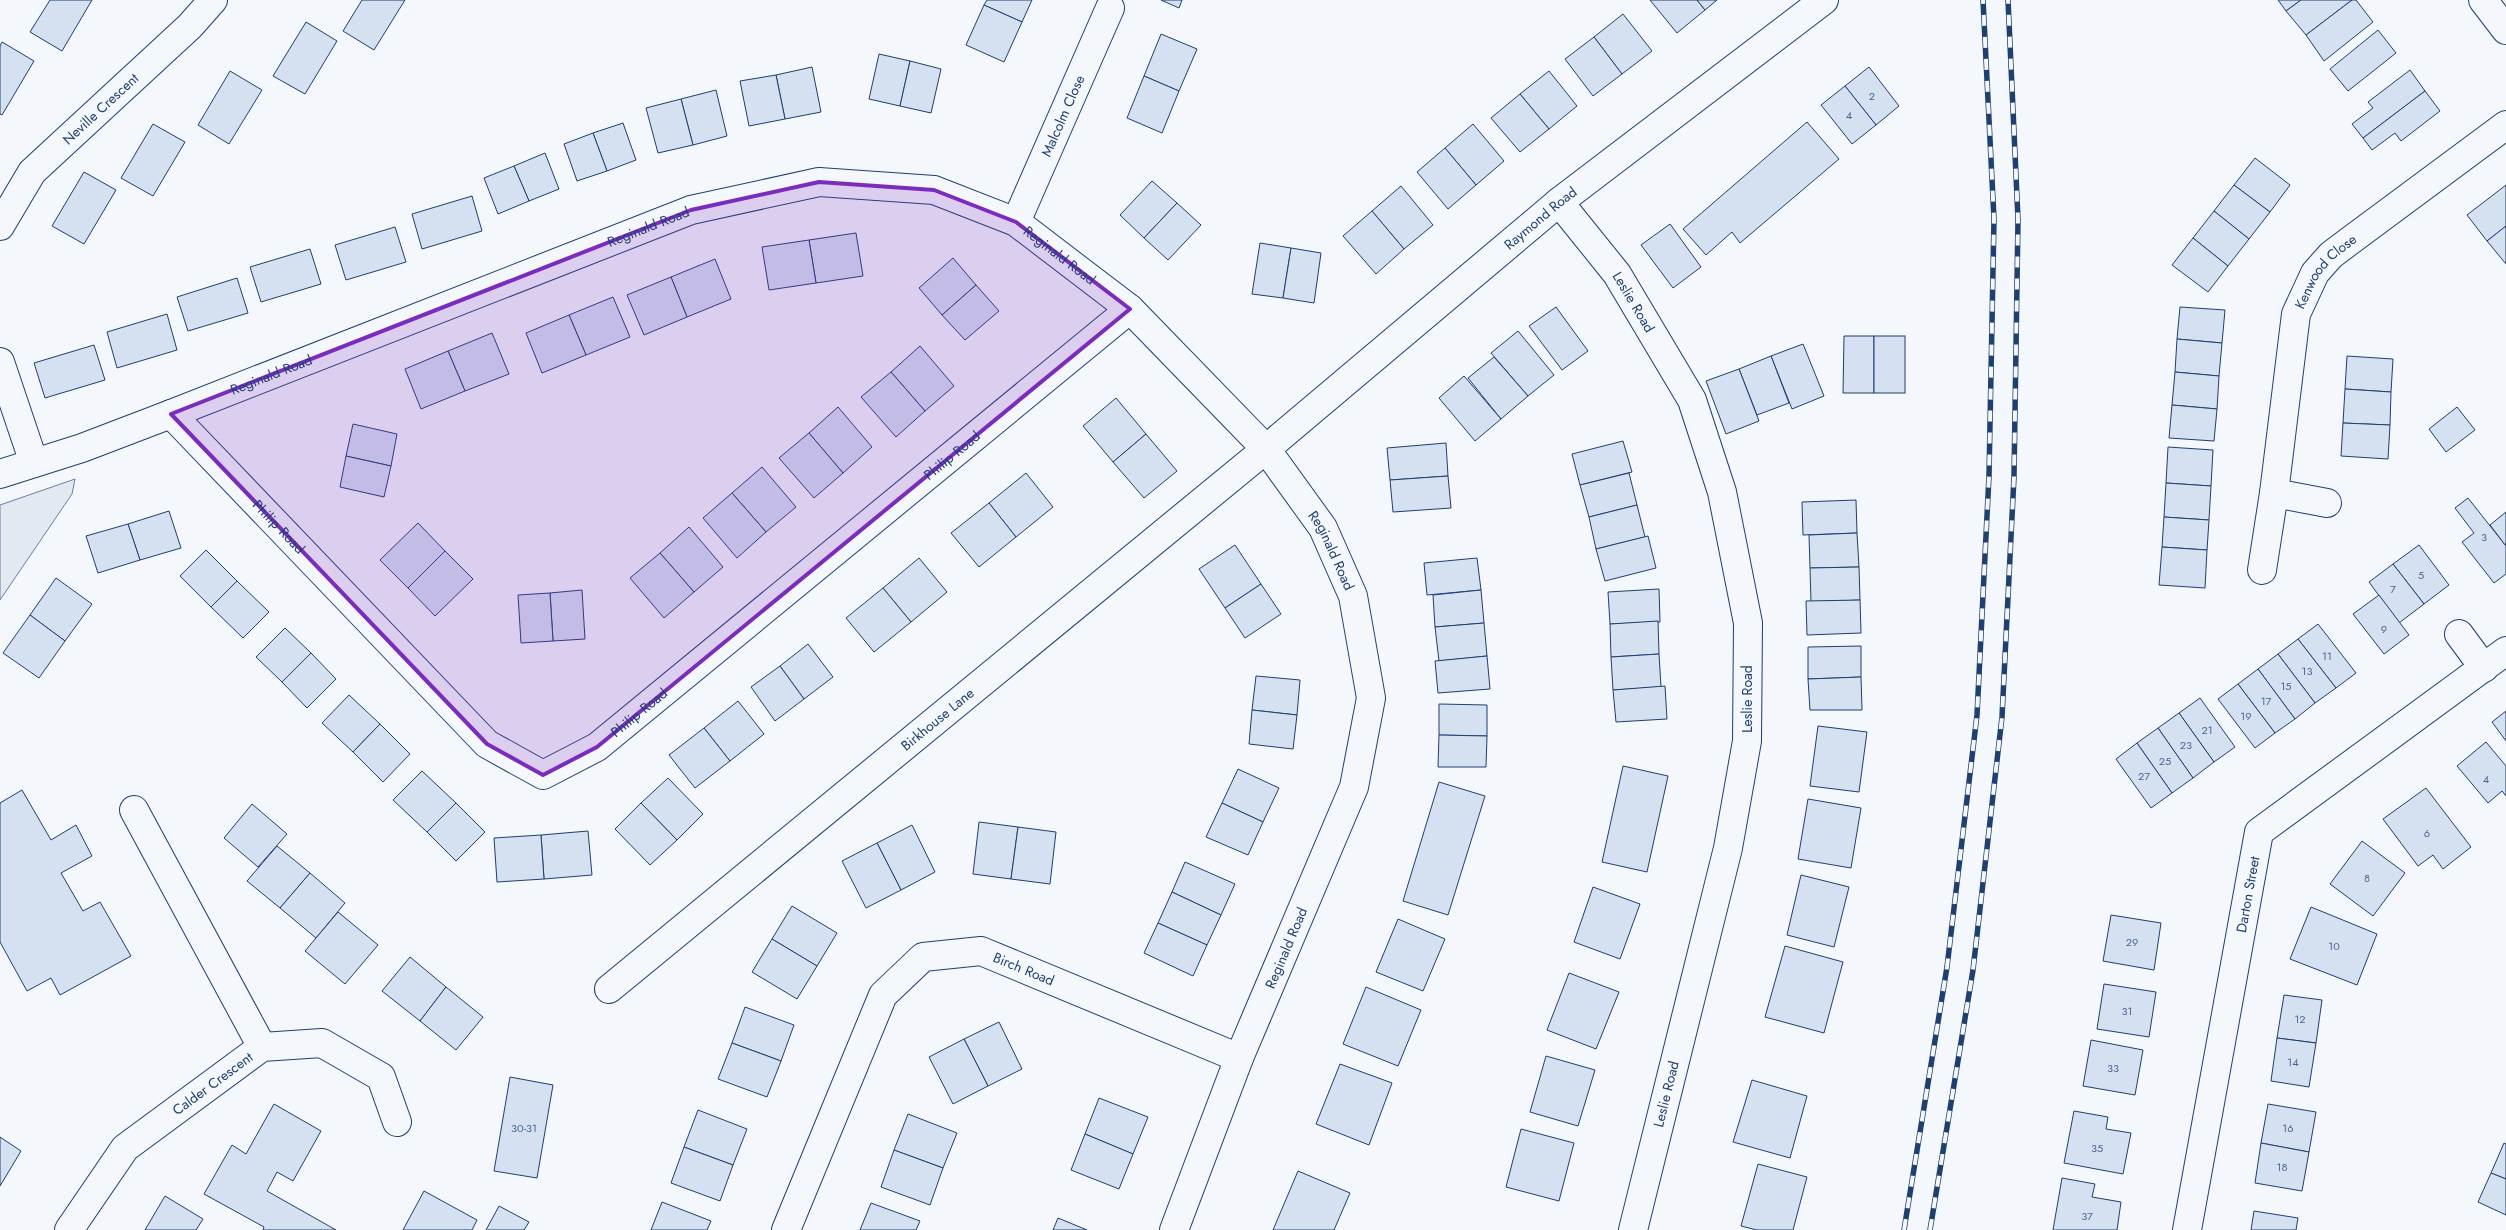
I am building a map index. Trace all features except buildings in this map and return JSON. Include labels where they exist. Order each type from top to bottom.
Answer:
[{"type":"main road","name":"Neville Crescent","points":[[0,226],[32,172],[190,26],[213,0]]},
{"type":"main road","name":"Raymond Road","points":[[1266,449],[1559,202],[1824,0]]},
{"type":"main road","points":[[2483,0],[2506,30]]},
{"type":"main road","name":"Malcolm Close","points":[[1016,222],[1110,8]]},
{"type":"main road","name":"Kenwood Close","points":[[2262,570],[2274,493],[2296,314],[2315,273],[2331,255],[2506,125]]},
{"type":"main road","name":"Reginald Road","points":[[0,474],[82,448],[171,414],[691,210],[819,182],[934,190],[1016,222],[1130,308],[1266,449],[1323,528],[1354,596],[1370,698],[1354,787],[1240,1058],[1174,1230]]},
{"type":"main road","name":"Leslie Road","points":[[1559,202],[1617,274],[1692,400],[1722,492],[1748,623],[1747,741],[1728,848],[1633,1230]]},
{"type":"main road","name":"Philip Road","points":[[171,414],[487,744],[543,775],[597,747],[1130,308]]},
{"type":"main road","points":[[0,362],[34,463]]},
{"type":"main road","name":"Birkhouse Lane","points":[[609,989],[1266,449]]},
{"type":"main road","points":[[2274,493],[2328,504]]},
{"type":"main road","points":[[2459,634],[2484,668]]},
{"type":"main road","name":"Darton Street","points":[[2187,1230],[2259,832],[2506,651]]},
{"type":"main road","points":[[134,810],[262,1047]]},
{"type":"main road","name":"Birch Road","points":[[786,1230],[883,995],[923,957],[981,951],[1240,1058]]},
{"type":"main road","name":"Calder Crescent","points":[[69,1230],[125,1148],[262,1047],[322,1043],[382,1077],[397,1122]]},
{"type":"highlighted area","points":[[819,182],[934,190],[1016,222],[1130,309],[597,747],[543,775],[487,744],[171,414],[691,210]]},
{"type":"shaded area","points":[[75,479],[72,494],[0,600],[0,505]]},
{"type":"railway","points":[[1904,1230],[1947,967],[1977,715],[1989,476],[1994,219],[1983,0]]},
{"type":"railway","points":[[1930,1230],[1973,970],[2002,717],[2014,477],[2018,219],[2008,0]]}]
